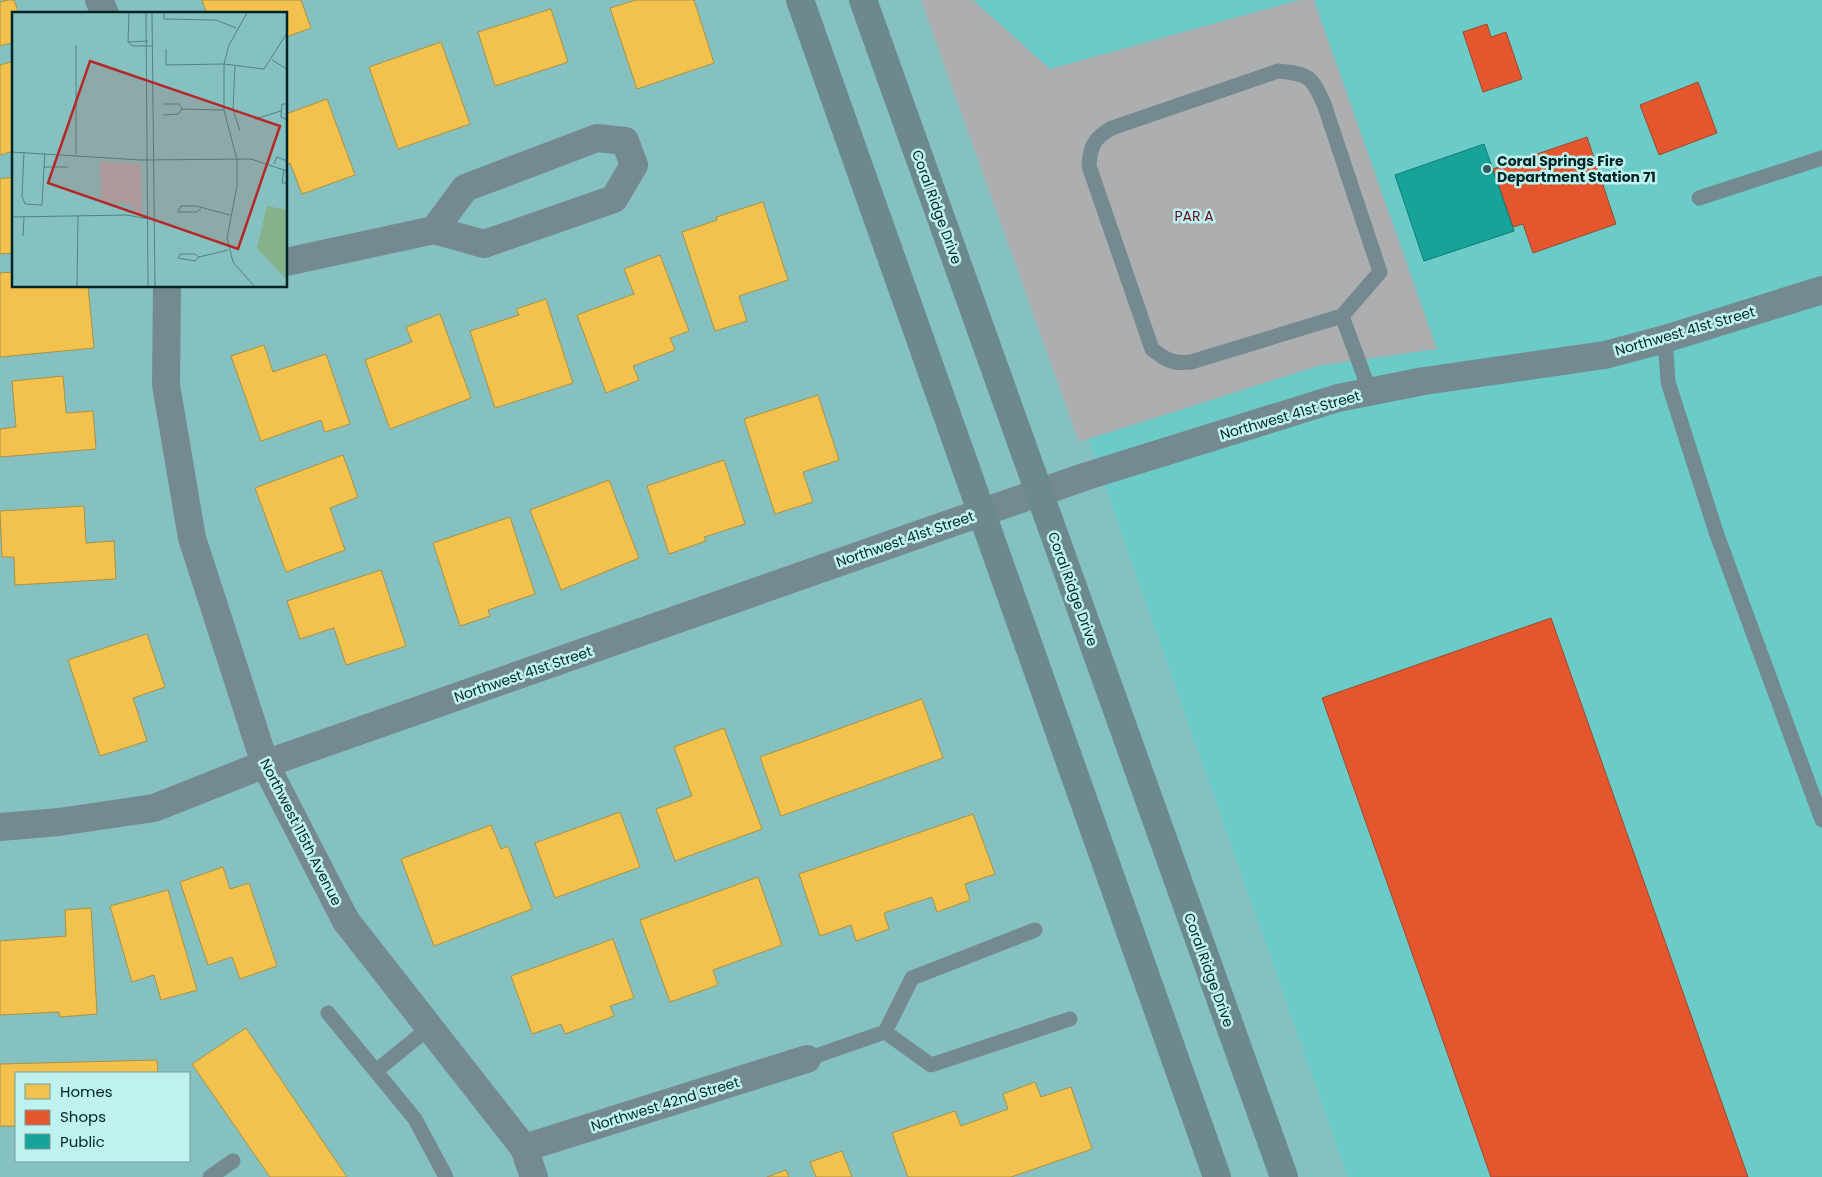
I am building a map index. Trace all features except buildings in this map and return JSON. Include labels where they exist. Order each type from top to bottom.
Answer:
[{"type":"main road","points":[[800,0],[1217,1177]]},
{"type":"main road","name":"Coral Ridge Drive","points":[[863,0],[1284,1177]]},
{"type":"street","points":[[99,0],[104,12]]},
{"type":"street","points":[[288,262],[434,230],[484,244],[614,199],[634,165],[625,141],[597,138],[465,188],[434,230]]},
{"type":"street","name":"Northwest 115th Avenue","points":[[166,288],[166,385],[192,538],[266,764],[346,921],[524,1148],[534,1177]]},
{"type":"street","name":"Northwest 41st Street","points":[[0,827],[59,822],[154,808],[266,764],[982,512],[1087,476],[1338,398],[1424,381],[1605,355],[1665,339],[1822,290]]},
{"type":"street","name":"Northwest 42nd Street","points":[[524,1148],[807,1059]]},
{"type":"lane","points":[[1278,71],[1301,73],[1313,82],[1324,104],[1380,272],[1342,316],[1191,362],[1177,364],[1164,359],[1152,349],[1089,166],[1089,151],[1098,136],[1112,128],[1278,71]]},
{"type":"lane","points":[[1699,198],[1822,158]]},
{"type":"lane","points":[[1342,316],[1370,392]]},
{"type":"lane","points":[[1665,339],[1668,382],[1712,517],[1822,820]]},
{"type":"lane","points":[[807,1059],[885,1032],[912,978],[1035,930]]},
{"type":"lane","points":[[328,1013],[415,1120],[446,1177]]},
{"type":"lane","points":[[885,1032],[931,1065],[1070,1019]]},
{"type":"lane","points":[[376,1071],[430,1027]]},
{"type":"lane","points":[[210,1177],[233,1161]]},
{"type":"shaded area","points":[[934,0],[1822,0],[1822,1177],[1348,1177]]},
{"type":"green space","name":"PAR A","points":[[921,0],[973,0],[1050,69],[1299,0],[1314,0],[1437,349],[1318,366],[1079,442]]},
{"type":"place","name":"Coral Springs Fire Department Station 71","points":[[1487,169]]}]
